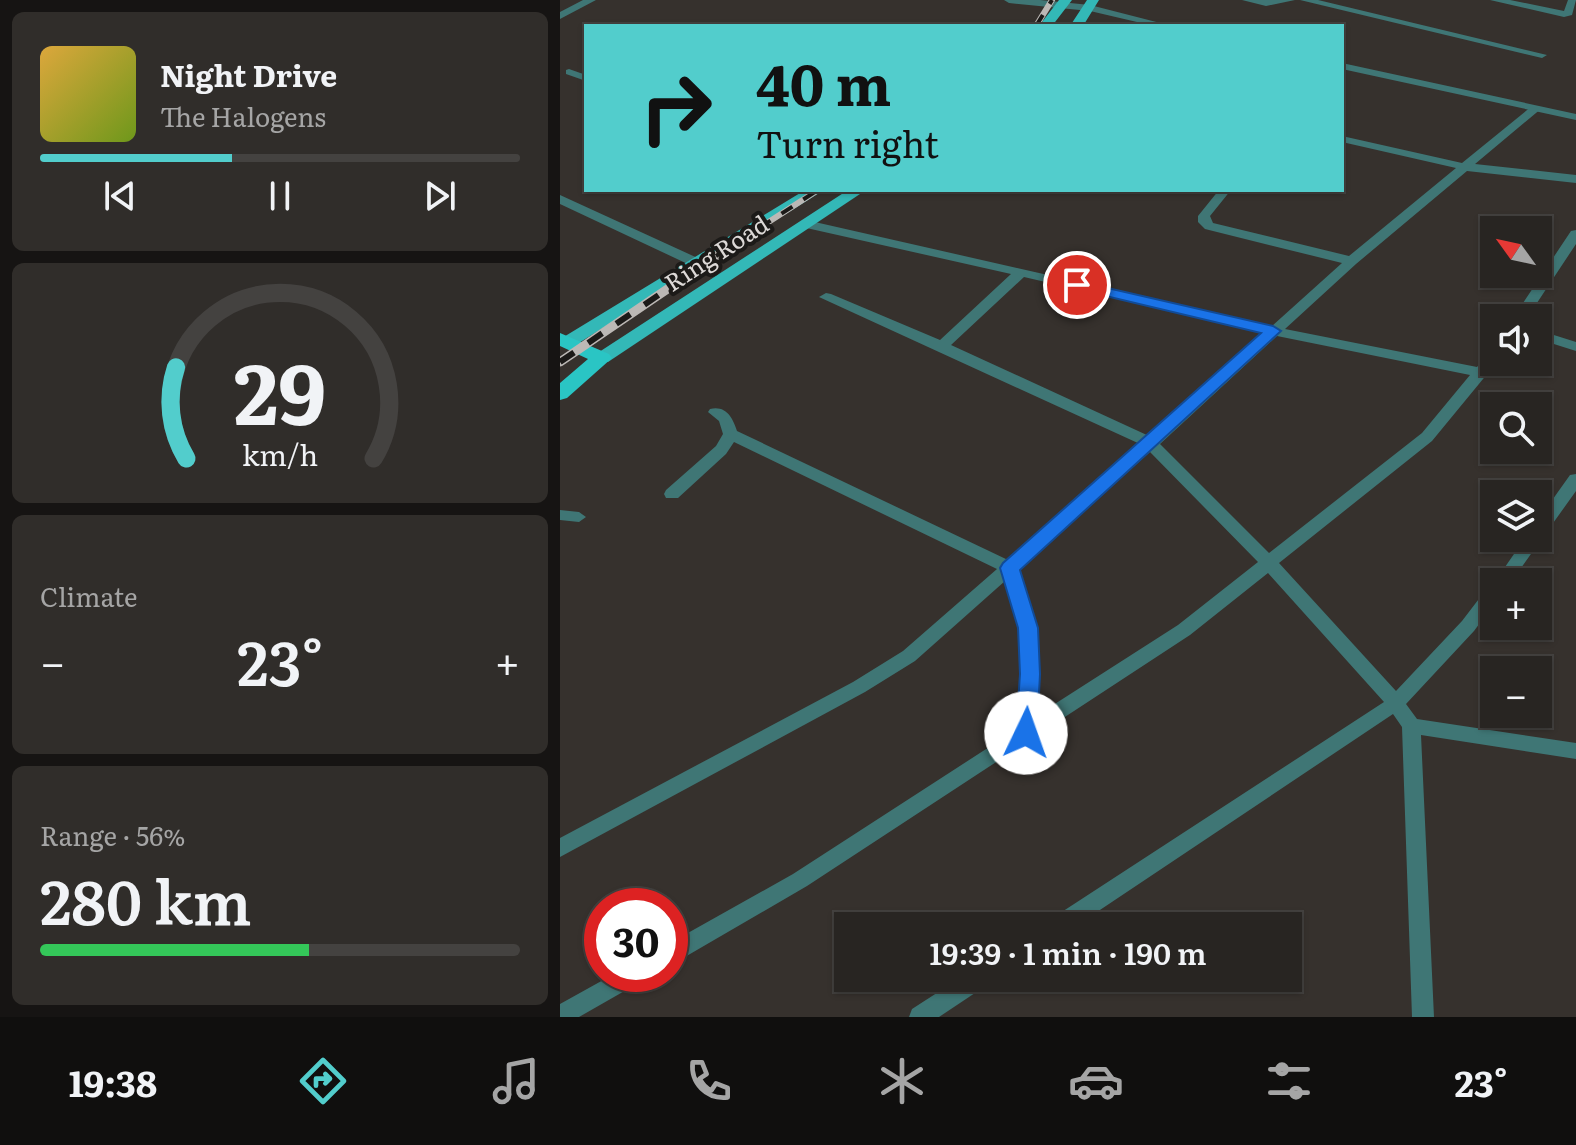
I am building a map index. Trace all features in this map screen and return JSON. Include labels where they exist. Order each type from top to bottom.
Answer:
[{"type":"highway","points":[[563,343],[602,358]]},
{"type":"highway","points":[[562,388],[602,358]]},
{"type":"main road","points":[[1047,24],[1065,3]]},
{"type":"main road","points":[[1077,24],[1092,4]]},
{"type":"main road","points":[[563,343],[813,192]]},
{"type":"main road","name":"Ring Road","points":[[602,358],[855,192]]},
{"type":"street","points":[[560,16],[591,0]]},
{"type":"street","points":[[1009,0],[1092,4],[1160,24]]},
{"type":"street","points":[[1247,0],[1266,3],[1290,0]]},
{"type":"street","points":[[1305,0],[1542,55]]},
{"type":"street","points":[[1495,0],[1564,14],[1568,13],[1573,0]]},
{"type":"street","points":[[1344,66],[1576,117]]},
{"type":"street","points":[[560,848],[882,675],[909,656],[1351,261],[1536,108]]},
{"type":"street","points":[[1344,139],[1465,167],[1576,179]]},
{"type":"street","points":[[1223,192],[1204,216],[1204,222],[1209,226],[1351,261]]},
{"type":"street","points":[[560,199],[697,263]]},
{"type":"street","points":[[806,224],[1273,331],[1480,373]]},
{"type":"street","points":[[1529,304],[1576,234]]},
{"type":"street","points":[[942,346],[1021,272]]},
{"type":"street","points":[[826,297],[942,346],[1150,443],[1269,563],[1396,703],[1411,726],[1418,1013]]},
{"type":"street","points":[[1552,339],[1576,347]]},
{"type":"street","points":[[688,944],[800,880],[1184,630],[1427,437],[1480,375]]},
{"type":"street","points":[[715,412],[725,418],[731,434],[1010,568],[1028,628],[1030,674],[1026,733]]},
{"type":"street","points":[[672,494],[721,450],[731,434]]},
{"type":"street","points":[[1552,512],[1576,479]]},
{"type":"street","points":[[1079,912],[1396,703],[1480,610]]},
{"type":"street","points":[[1411,726],[1576,751]]},
{"type":"street","points":[[560,1016],[602,992]]},
{"type":"street","points":[[920,1017],[958,992]]},
{"type":"lane","points":[[569,72],[584,77]]},
{"type":"lane","points":[[560,515],[579,517]]},
{"type":"railway","points":[[1037,24],[1052,0]]},
{"type":"railway","points":[[717,255],[815,192]]},
{"type":"railway","points":[[560,362],[717,255]]},
{"type":"route","points":[[1026,733],[1030,674],[1028,628],[1010,568],[1273,331],[1077,285]]}]
